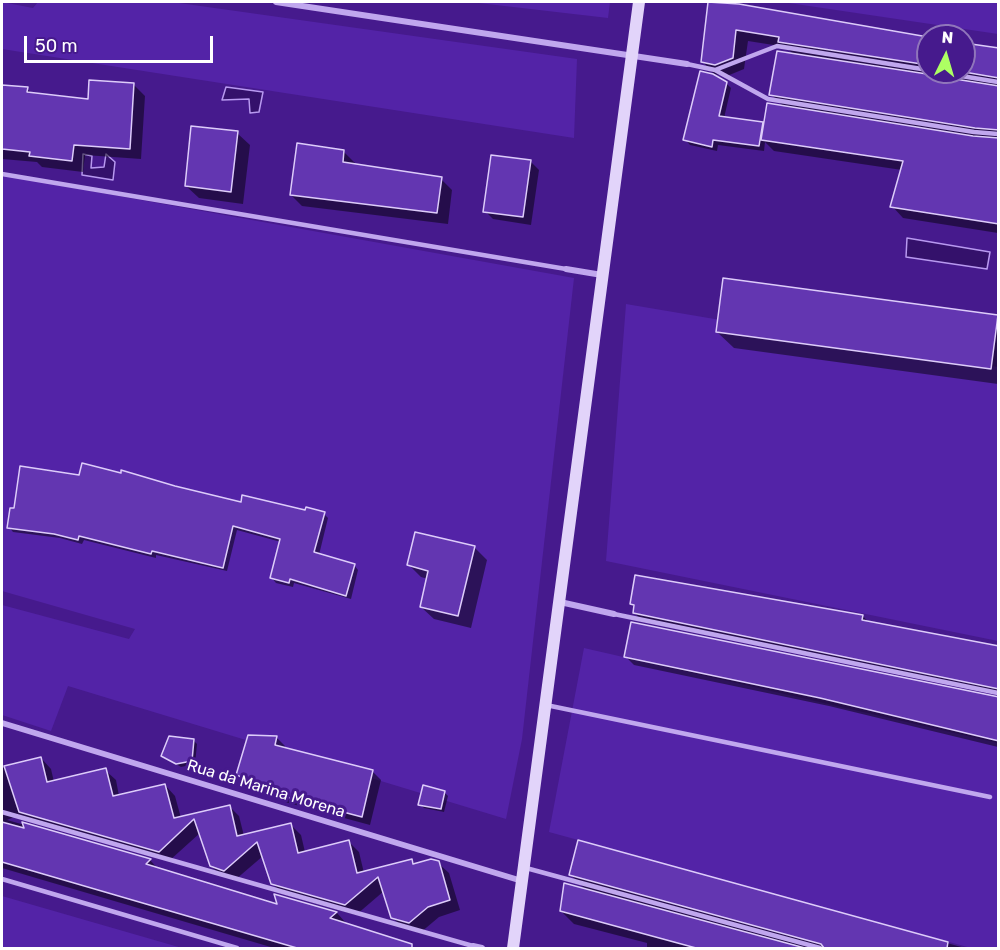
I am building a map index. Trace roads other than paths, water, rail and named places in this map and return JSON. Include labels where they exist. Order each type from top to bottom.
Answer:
[{"type":"main road","points":[[513,948],[639,2]]},
{"type":"street","points":[[276,2],[687,64]]},
{"type":"street","points":[[566,269],[602,275]]},
{"type":"street","points":[[560,602],[614,614]]},
{"type":"street","name":"Rua da Marina Morena","points":[[2,723],[522,881]]},
{"type":"street","points":[[473,946],[482,948]]},
{"type":"lane","points":[[715,70],[777,46],[916,68]]},
{"type":"lane","points":[[687,64],[715,70],[768,99],[999,134]]},
{"type":"lane","points":[[976,78],[999,82]]},
{"type":"lane","points":[[2,174],[566,269]]},
{"type":"lane","points":[[614,614],[999,693]]},
{"type":"lane","points":[[546,705],[990,797]]},
{"type":"lane","points":[[2,812],[473,946]]},
{"type":"lane","points":[[524,868],[820,948]]},
{"type":"lane","points":[[2,879],[237,948]]}]
